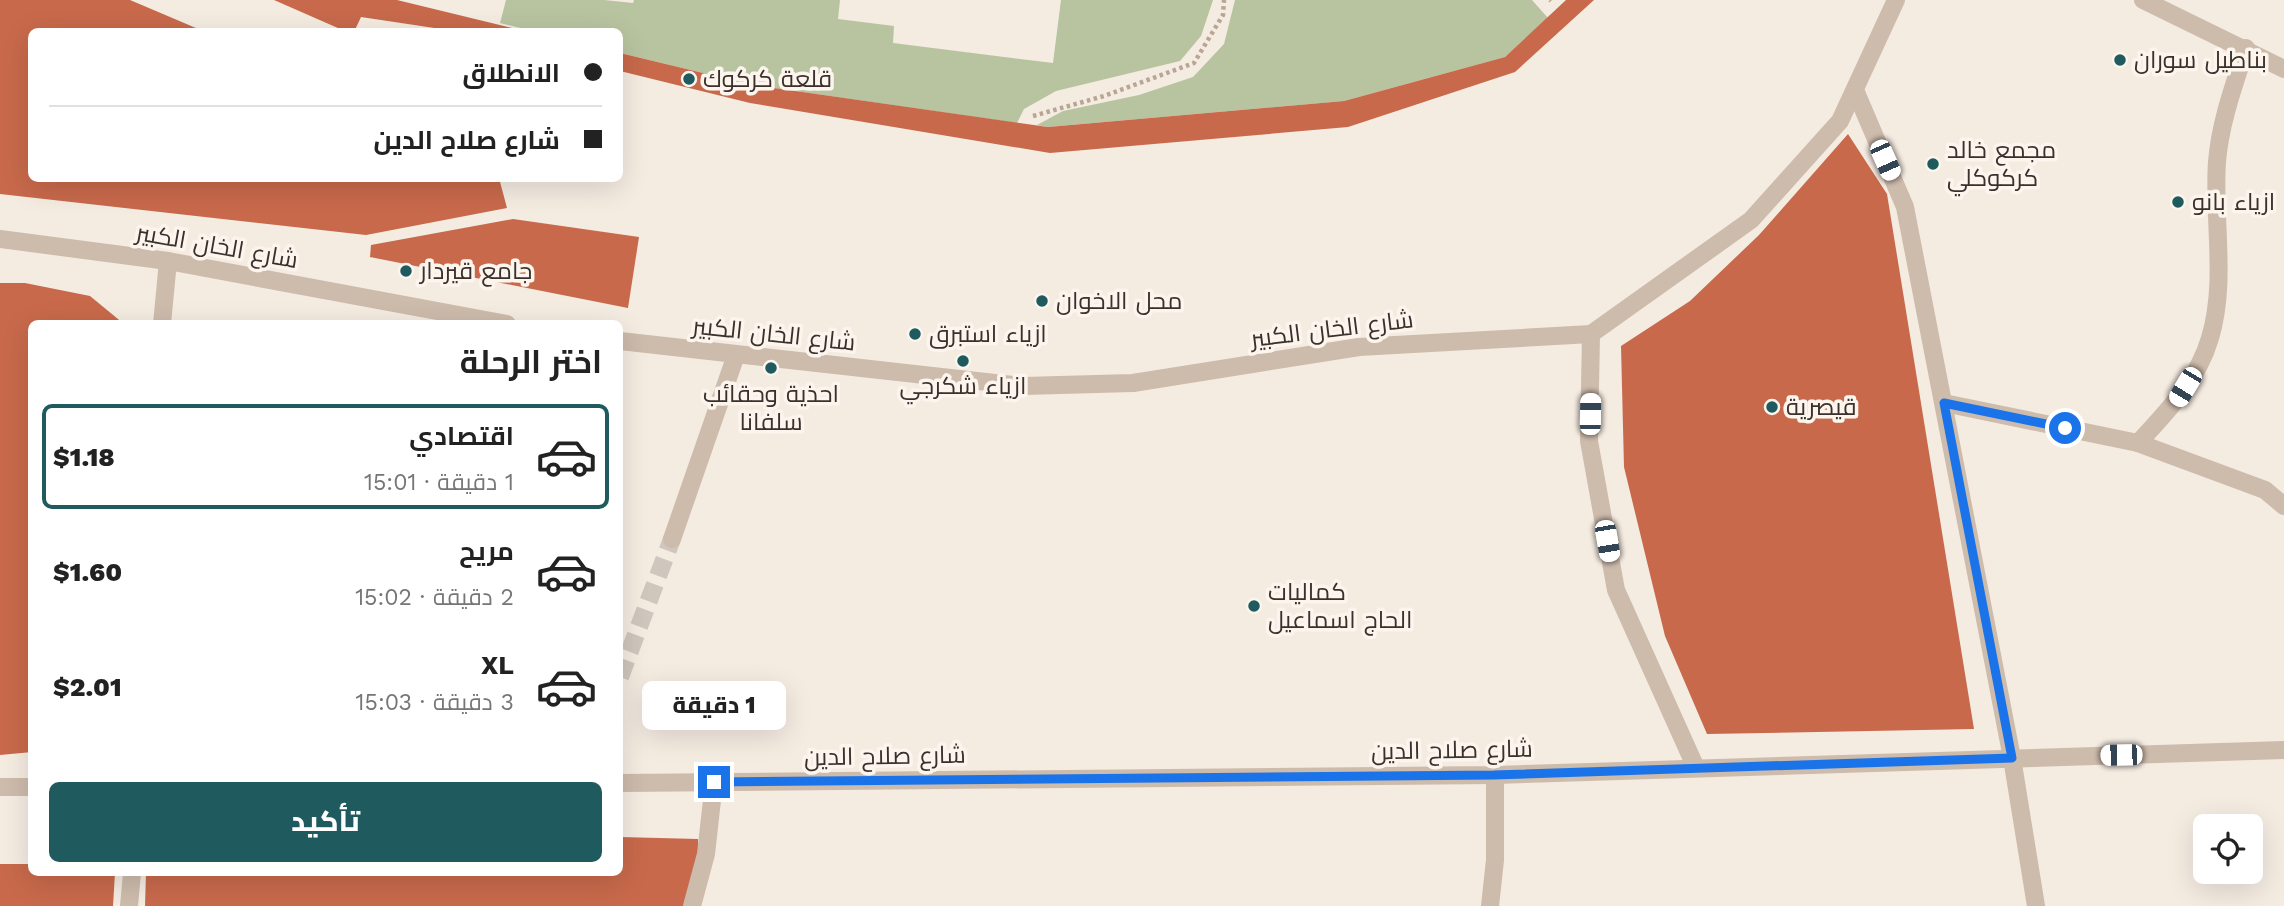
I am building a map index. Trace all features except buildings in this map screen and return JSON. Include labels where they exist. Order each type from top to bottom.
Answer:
[{"type":"street","points":[[1696,768],[1616,590],[1590,441],[1591,334],[1751,220],[1840,121],[1896,0]]},
{"type":"street","points":[[2143,0],[2246,48],[2284,69]]},
{"type":"street","points":[[2138,443],[2175,403],[2210,341],[2217,306],[2217,161],[2227,105],[2246,48]]},
{"type":"street","points":[[1855,90],[1905,207],[2012,758],[2036,906]]},
{"type":"street","name":"شارع الخان الكبير","points":[[0,239],[168,261],[485,320]]},
{"type":"street","points":[[162,320],[168,261]]},
{"type":"street","name":"شارع الخان الكبير","points":[[623,341],[1023,386],[1133,383],[1359,346],[1591,334]]},
{"type":"street","points":[[672,539],[736,355]]},
{"type":"street","points":[[1944,403],[2138,443],[2265,490],[2284,506]]},
{"type":"street","name":"شارع صلاح الدين","points":[[623,783],[1494,775],[2284,750]]},
{"type":"street","points":[[1490,906],[1495,860],[1494,775]]},
{"type":"street","points":[[692,906],[706,854],[714,782]]},
{"type":"street","points":[[0,787],[28,787]]},
{"type":"street","points":[[129,906],[132,876]]},
{"type":"path","points":[[1034,116],[1104,96],[1194,63],[1223,15],[1224,0]]},
{"type":"green space","points":[[506,0],[604,0],[633,3],[634,0],[840,0],[838,19],[894,26],[893,43],[1053,63],[1061,0],[1213,0],[1201,36],[1180,61],[1056,91],[1024,109],[1017,123],[753,85],[623,54],[623,28],[521,28],[500,23]]},
{"type":"green space","points":[[1235,0],[1532,0],[1548,18],[1505,57],[1344,101],[1048,127],[1037,125],[1063,111],[1139,95],[1193,77],[1224,44]]},
{"type":"tunnel","points":[[623,669],[672,539]]},
{"type":"place","name":"بناطيل سوران","points":[[2120,60]]},
{"type":"place","name":"قلعة كركوك","points":[[689,79]]},
{"type":"place","name":"مجمع خالد كركوكلي","points":[[1933,164]]},
{"type":"place","name":"ازياء بانو","points":[[2178,202]]},
{"type":"place","name":"جامع قيردار","points":[[406,271]]},
{"type":"place","name":"محل الاخوان","points":[[1042,301]]},
{"type":"place","name":"ازياء استبرق","points":[[915,334]]},
{"type":"place","name":"ازياء شكرجي","points":[[963,361]]},
{"type":"place","name":"احذية وحقائب سلفانا","points":[[771,368]]},
{"type":"place","name":"قيصرية","points":[[1772,407]]},
{"type":"place","name":"كماليات الحاج اسماعيل","points":[[1254,606]]},
{"type":"route","points":[[714,782],[1494,775],[2012,758],[1944,403],[2065,428]]}]
